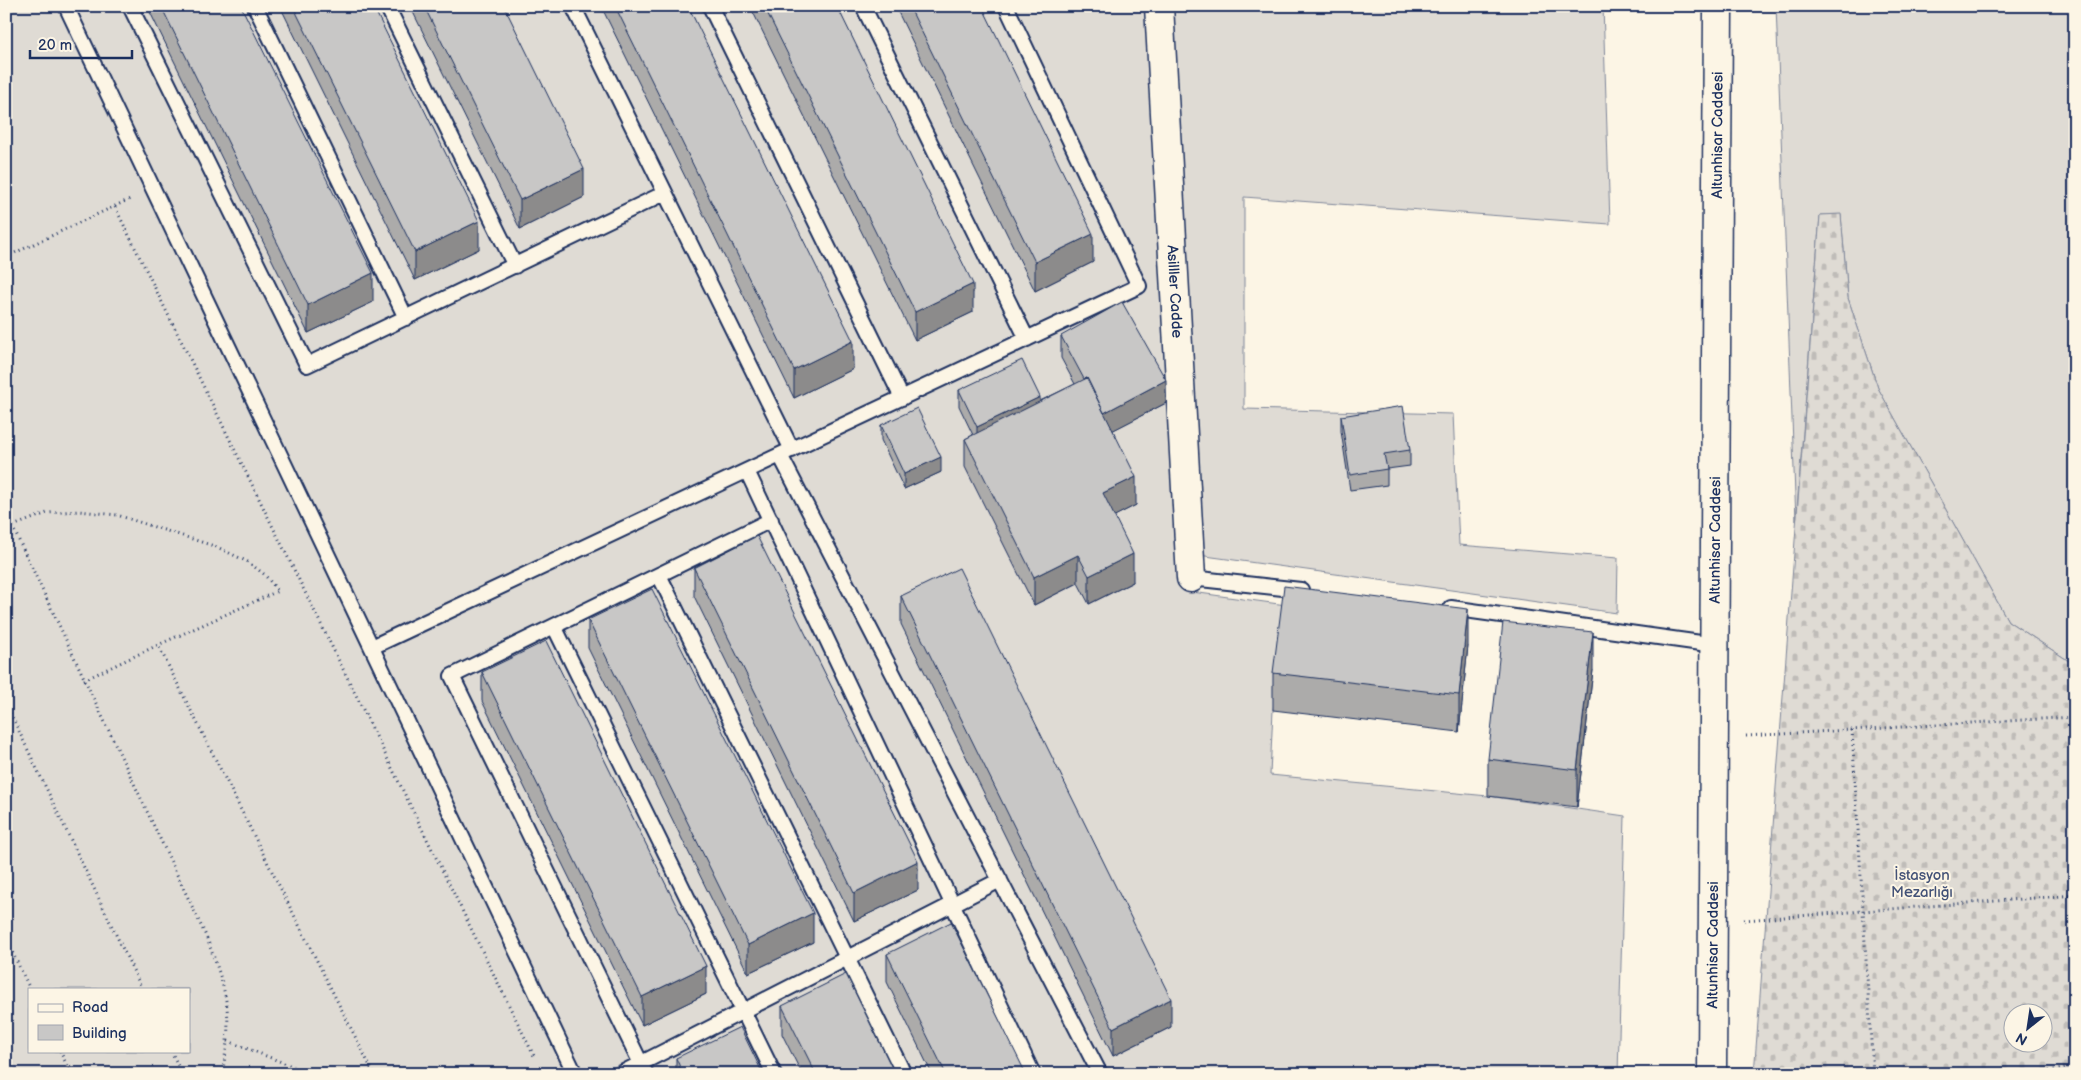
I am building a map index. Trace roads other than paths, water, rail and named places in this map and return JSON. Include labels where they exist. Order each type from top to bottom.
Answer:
[{"type":"street","name":"Asilller Cadde","points":[[1159,6],[1191,578]]},
{"type":"street","name":"Altunhisar Caddesi","points":[[1712,1074],[1718,6]]},
{"type":"lane","points":[[130,6],[307,365],[665,193]]},
{"type":"lane","points":[[255,6],[406,318]]},
{"type":"lane","points":[[387,6],[515,266]]},
{"type":"lane","points":[[573,6],[665,193],[786,452],[1000,880],[1100,1074]]},
{"type":"lane","points":[[710,6],[902,398]]},
{"type":"lane","points":[[862,6],[1027,339]]},
{"type":"lane","points":[[372,648],[1139,286],[1006,6]]},
{"type":"lane","points":[[68,7],[575,1074]]},
{"type":"lane","points":[[748,470],[1034,1074]]},
{"type":"lane","points":[[644,1068],[452,676],[771,520]]},
{"type":"lane","points":[[659,575],[904,1074]]},
{"type":"lane","points":[[1191,578],[1317,592]]},
{"type":"lane","points":[[1442,606],[1715,645]]},
{"type":"lane","points":[[554,626],[774,1074]]},
{"type":"lane","points":[[620,1074],[644,1068],[744,1011],[1000,880]]},
{"type":"park label","name":"İstasyon Mezarlığı","points":[[1922,884]]}]
